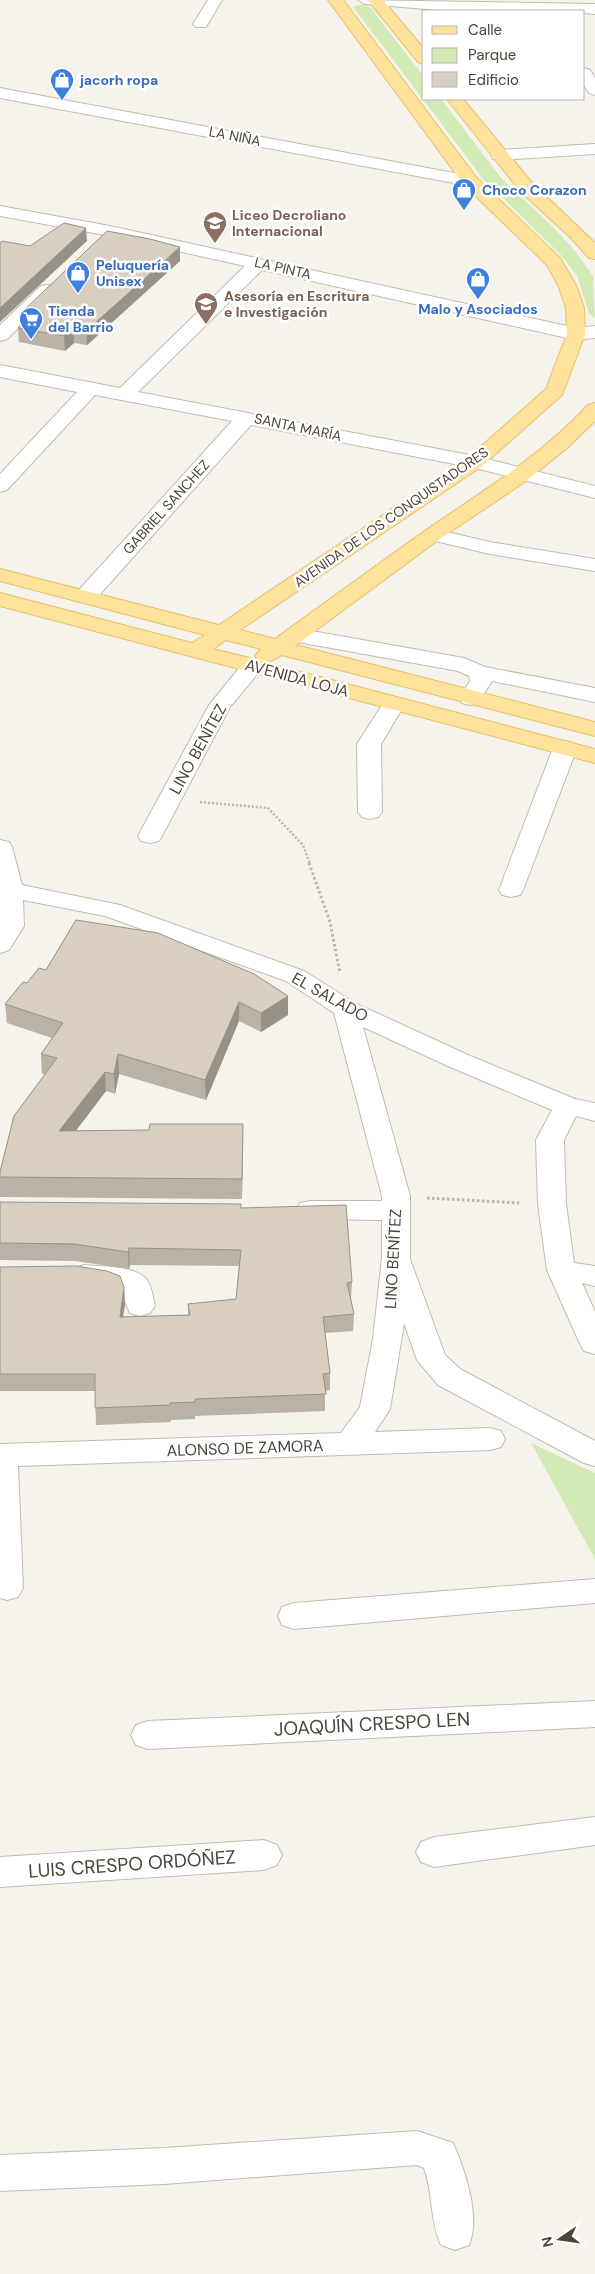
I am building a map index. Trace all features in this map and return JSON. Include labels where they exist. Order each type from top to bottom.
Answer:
[{"type":"main road","name":"AVENIDA DE LOS CONQUISTADORES","points":[[196,651],[475,462],[555,392],[586,333],[568,287],[554,262],[470,181],[335,0]]},
{"type":"main road","points":[[375,0],[422,56]]},
{"type":"main road","points":[[456,100],[527,188],[577,234],[595,254]]},
{"type":"main road","points":[[253,666],[434,535],[524,474],[583,423],[595,409]]},
{"type":"main road","name":"AVENIDA LOJA","points":[[0,575],[595,730]]},
{"type":"main road","name":"AVENIDA LOJA","points":[[0,599],[595,756]]},
{"type":"street","points":[[201,24],[215,0]]},
{"type":"street","points":[[365,0],[454,7],[595,9]]},
{"type":"street","points":[[585,75],[595,90]]},
{"type":"street","name":"LA NIÑA","points":[[0,93],[470,181]]},
{"type":"street","points":[[499,155],[595,149]]},
{"type":"street","name":"LA PINTA","points":[[0,211],[110,231],[586,333]]},
{"type":"street","points":[[96,244],[110,231]]},
{"type":"street","points":[[126,394],[258,263]]},
{"type":"street","points":[[0,335],[62,276]]},
{"type":"street","name":"SANTA MARÍA","points":[[0,371],[475,462],[592,488]]},
{"type":"street","points":[[0,486],[91,388]]},
{"type":"street","name":"GABRIEL SANCHEZ","points":[[86,596],[247,417]]},
{"type":"street","points":[[434,535],[490,548],[595,565]]},
{"type":"street","points":[[295,635],[332,640],[454,664],[479,672],[595,695]]},
{"type":"street","name":"LINO BENÍTEZ","points":[[150,836],[220,705],[253,666]]},
{"type":"street","points":[[470,698],[481,681],[479,672]]},
{"type":"street","points":[[370,812],[369,744],[394,704]]},
{"type":"street","points":[[511,890],[565,748]]},
{"type":"street","points":[[0,847],[11,926],[0,945]]},
{"type":"street","name":"EL SALADO","points":[[5,889],[111,910],[295,976],[357,1013],[459,1061],[568,1106],[595,1112]]},
{"type":"street","name":"LINO BENÍTEZ","points":[[349,1445],[375,1409],[388,1339],[396,1258],[396,1203],[357,1055],[357,1013]]},
{"type":"street","points":[[568,1106],[550,1140],[552,1204],[561,1270],[595,1344]]},
{"type":"street","points":[[287,1210],[396,1203]]},
{"type":"street","points":[[396,1258],[432,1360],[449,1377],[595,1454]]},
{"type":"street","points":[[561,1270],[595,1276]]},
{"type":"street","points":[[58,1274],[97,1275],[126,1280],[135,1285],[140,1306]]},
{"type":"street","name":"ALONSO DE ZAMORA","points":[[1,1455],[490,1439]]},
{"type":"street","points":[[1,1455],[7,1588]]},
{"type":"street","points":[[294,1616],[595,1591]]},
{"type":"street","name":"JOAQUÍN CRESPO LEN","points":[[148,1734],[595,1714]]},
{"type":"street","points":[[434,1852],[595,1832]]},
{"type":"street","name":"LUIS CRESPO ORDÓÑEZ","points":[[0,1872],[264,1855]]},
{"type":"street","points":[[0,2173],[164,2166],[417,2148],[439,2154],[448,2181],[455,2232]]},
{"type":"path","points":[[169,800],[268,808],[303,845],[330,922],[342,981],[357,1013]]},
{"type":"path","points":[[396,1203],[552,1204]]},
{"type":"green space","points":[[363,4],[371,8],[422,74],[422,98],[353,7]]},
{"type":"green space","points":[[423,100],[442,100],[501,178],[554,228],[576,252],[593,276],[595,318],[589,314],[577,276],[560,254],[484,180]]},
{"type":"green space","points":[[531,1443],[595,1473],[595,1559]]},
{"type":"building","points":[[64,223],[86,228],[0,308],[0,243],[2,241],[30,246]]},
{"type":"building","points":[[107,231],[180,247],[86,331],[74,328],[64,336],[18,328],[29,315],[21,313]]},
{"type":"building","points":[[76,920],[158,933],[254,974],[288,996],[261,1013],[239,1002],[205,1080],[118,1054],[114,1074],[105,1072],[59,1131],[149,1130],[150,1124],[243,1124],[242,1179],[0,1177],[14,1116],[57,1058],[41,1054],[63,1023],[5,1004],[23,982],[27,983],[39,968],[46,970]]},
{"type":"building","points":[[0,1202],[241,1204],[241,1208],[346,1205],[352,1282],[347,1283],[354,1314],[323,1317],[330,1373],[323,1374],[326,1394],[195,1399],[195,1402],[170,1403],[170,1405],[95,1408],[95,1374],[0,1374],[0,1267],[76,1266],[107,1271],[120,1276],[124,1287],[120,1317],[190,1315],[188,1304],[236,1299],[241,1250],[129,1248],[128,1252],[74,1244],[0,1243]]},
{"type":"place","name":"jacorh ropa","points":[[62,101]]},
{"type":"place","name":"Choco Corazon","points":[[464,211]]},
{"type":"place","name":"Liceo Decroliano Internacional","points":[[215,244]]},
{"type":"place","name":"Peluquería Unisex","points":[[78,294]]},
{"type":"place","name":"Malo y Asociados","points":[[478,300]]},
{"type":"place","name":"Asesoría en Escritura e Investigación","points":[[206,325]]},
{"type":"place","name":"Tienda del Barrio","points":[[31,340]]}]
